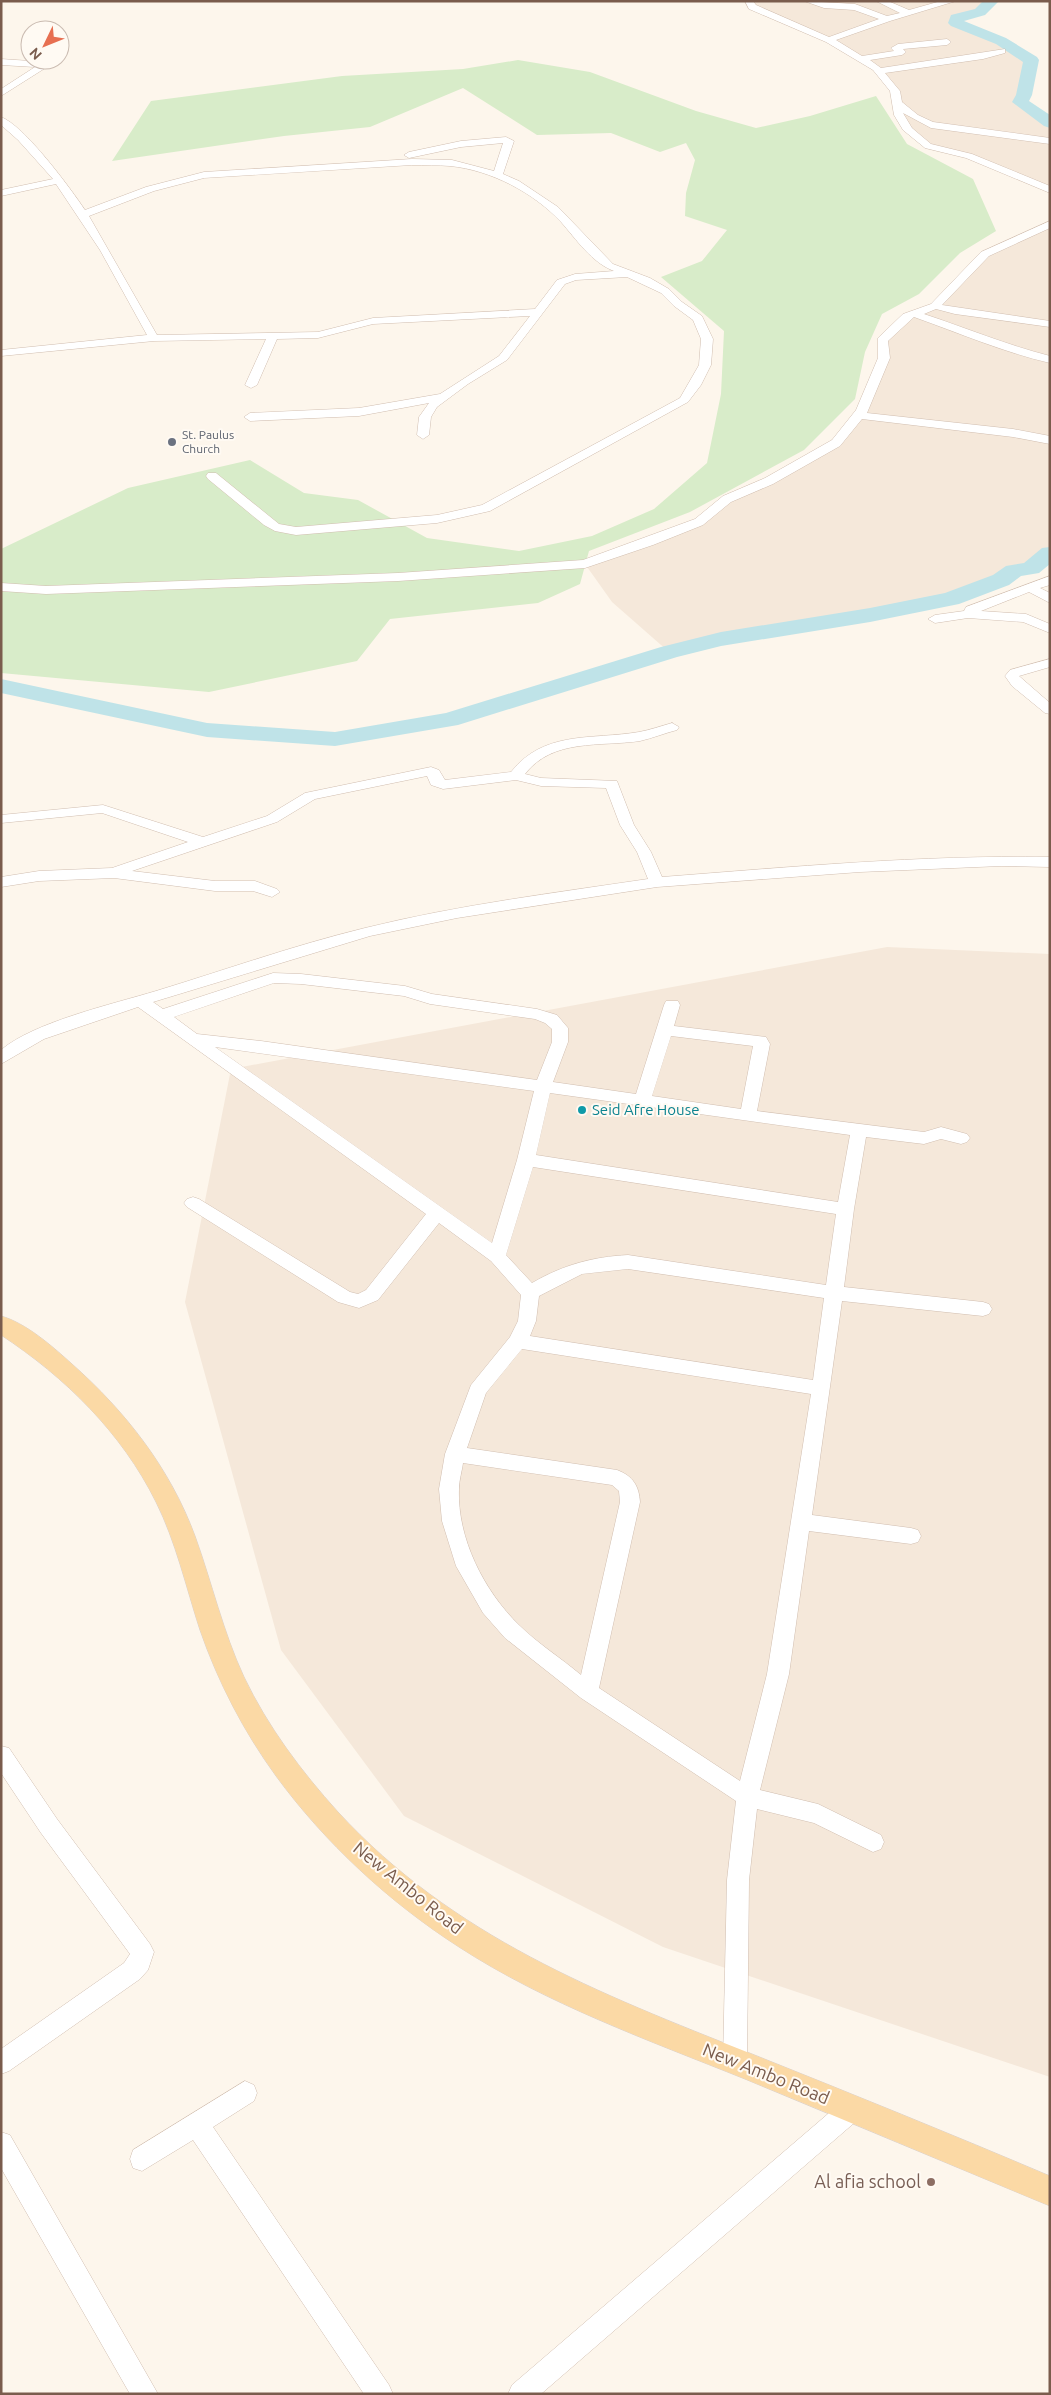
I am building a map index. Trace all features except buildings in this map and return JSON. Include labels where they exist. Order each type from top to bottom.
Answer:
[{"type":"main road","name":"New Ambo Road","points":[[1,1324],[24,1338],[66,1370],[104,1407],[130,1442],[158,1484],[180,1530],[227,1667],[254,1722],[289,1774],[335,1827],[372,1862],[434,1914],[495,1954],[632,2020],[1050,2191]]},
{"type":"street","points":[[749,1],[752,7],[829,40],[879,72],[895,91],[899,115],[908,130],[928,146],[969,156],[1050,190]]},
{"type":"street","points":[[808,1],[824,5],[856,7],[887,19]]},
{"type":"street","points":[[829,40],[887,19],[924,1]]},
{"type":"street","points":[[883,2],[904,12],[952,1]]},
{"type":"street","points":[[861,59],[899,53],[901,52],[896,48],[898,47],[947,42]]},
{"type":"street","points":[[879,72],[983,56],[1002,50]]},
{"type":"street","points":[[1,62],[45,65],[1,92]]},
{"type":"street","points":[[897,103],[915,118],[931,126],[1050,141]]},
{"type":"street","points":[[1,120],[23,137],[58,181],[99,240],[154,338]]},
{"type":"street","points":[[374,165],[461,144],[506,140],[509,141],[498,175]]},
{"type":"street","points":[[82,216],[191,177],[412,162],[452,164],[498,175],[516,183],[554,209],[610,266],[646,280],[665,291],[678,304],[698,318],[707,338],[705,365],[695,385],[684,400],[486,508],[437,519],[296,531],[276,527],[268,522],[212,476]]},
{"type":"street","points":[[1,193],[58,181]]},
{"type":"street","points":[[1,587],[46,590],[389,577],[585,564],[649,542],[699,522],[727,499],[769,481],[836,444],[858,415],[884,358],[882,340],[907,316],[935,306],[985,254],[1050,224]]},
{"type":"street","points":[[424,435],[425,417],[433,405],[504,358],[540,312],[551,293],[566,279],[628,274]]},
{"type":"street","points":[[935,306],[956,311],[1050,324]]},
{"type":"street","points":[[1,353],[154,338],[318,335],[373,321],[540,312]]},
{"type":"street","points":[[915,314],[983,337],[1013,350],[1050,360]]},
{"type":"street","points":[[251,385],[272,336]]},
{"type":"street","points":[[250,417],[306,416],[359,412],[443,397]]},
{"type":"street","points":[[858,415],[1013,433],[1050,440]]},
{"type":"street","points":[[968,614],[971,610],[1050,580]]},
{"type":"street","points":[[1028,587],[1050,599]]},
{"type":"street","points":[[935,619],[968,614],[1026,618],[1050,629]]},
{"type":"street","points":[[1050,664],[1015,673],[1012,676],[1050,710]]},
{"type":"street","points":[[1034,697],[1050,691]]},
{"type":"street","points":[[516,776],[522,764],[544,751],[564,743],[636,737],[672,727]]},
{"type":"street","points":[[114,873],[272,819],[310,796],[431,771],[434,773],[436,782],[443,785],[516,776],[541,782],[612,784],[627,825],[644,852],[657,882]]},
{"type":"street","points":[[1,819],[103,809],[204,842]]},
{"type":"street","points":[[1,1059],[15,1047],[38,1035],[140,1002],[367,932],[457,913],[657,882],[860,867],[1050,862]]},
{"type":"street","points":[[1,882],[40,876],[114,873],[215,886],[254,886],[272,892]]},
{"type":"street","points":[[160,1016],[273,978],[301,979],[405,991],[430,999],[546,1016],[557,1024],[560,1036],[497,1256]]},
{"type":"street","points":[[140,1002],[497,1256],[530,1294],[527,1321],[518,1341],[478,1390],[455,1454],[449,1488],[452,1521],[466,1566],[490,1607],[512,1632],[588,1692],[748,1797],[818,1814],[873,1842]]},
{"type":"street","points":[[643,1100],[672,1005]]},
{"type":"street","points":[[664,1030],[760,1041],[762,1044],[748,1115]]},
{"type":"street","points":[[194,1039],[261,1046],[859,1131],[924,1138],[941,1133],[961,1138]]},
{"type":"street","points":[[735,2062],[738,1880],[748,1797],[778,1674],[821,1388],[845,1209],[859,1131]]},
{"type":"street","points":[[526,1160],[845,1209]]},
{"type":"street","points":[[193,1203],[344,1297],[360,1301],[372,1294],[436,1213]]},
{"type":"street","points":[[530,1294],[579,1267],[602,1262],[628,1262],[833,1293],[983,1309]]},
{"type":"street","points":[[518,1341],[821,1388]]},
{"type":"street","points":[[455,1454],[617,1478],[629,1488],[630,1502],[588,1692]]},
{"type":"street","points":[[800,1522],[911,1536]]},
{"type":"street","points":[[1,1755],[49,1826],[142,1952],[140,1962],[132,1971],[1,2063]]},
{"type":"street","points":[[142,2159],[245,2093]]},
{"type":"street","points":[[520,2394],[852,2109]]},
{"type":"street","points":[[197,2125],[380,2394]]},
{"type":"street","points":[[1,2144],[145,2394]]},
{"type":"shaded area","points":[[749,1],[992,1],[980,12],[956,18],[956,23],[1001,41],[1031,60],[1024,95],[1020,102],[1050,123],[1050,190],[969,156],[928,146],[908,130],[895,91],[876,68],[826,37],[752,7]]},
{"type":"shaded area","points":[[1050,224],[1050,553],[1031,568],[1014,571],[1001,580],[951,599],[870,615],[721,639],[669,652],[612,602],[585,564],[699,522],[727,499],[836,443],[876,378],[882,340],[907,316],[940,302],[985,254]]},
{"type":"shaded area","points":[[887,947],[1050,954],[1050,2077],[663,1947],[404,1816],[281,1650],[185,1302],[231,1069]]},
{"type":"green space","points":[[518,60],[590,72],[696,111],[756,128],[810,116],[876,96],[907,144],[973,179],[996,231],[960,253],[919,294],[882,314],[865,352],[855,399],[804,450],[690,512],[589,551],[580,584],[538,603],[390,619],[357,661],[209,692],[1,673],[1,549],[128,488],[250,460],[304,493],[358,500],[427,538],[519,551],[592,536],[654,509],[707,463],[721,394],[724,331],[661,277],[702,261],[727,230],[685,216],[686,193],[695,160],[686,143],[660,152],[611,133],[537,135],[463,88],[370,127],[284,136],[112,161],[151,101],[342,76],[463,69]]},
{"type":"waterway","points":[[992,1],[980,12],[956,18],[956,23],[1001,41],[1031,60],[1024,95],[1020,102],[1050,123]]},
{"type":"waterway","points":[[1,686],[207,730],[335,739],[450,720],[669,652],[721,639],[870,615],[951,599],[1001,580],[1014,571],[1031,568],[1050,553]]},
{"type":"place","name":"St. Paulus Church","points":[[172,442]]},
{"type":"place","name":"Seid Afre House","points":[[582,1110]]},
{"type":"place","name":"Al afia school","points":[[931,2182]]}]
